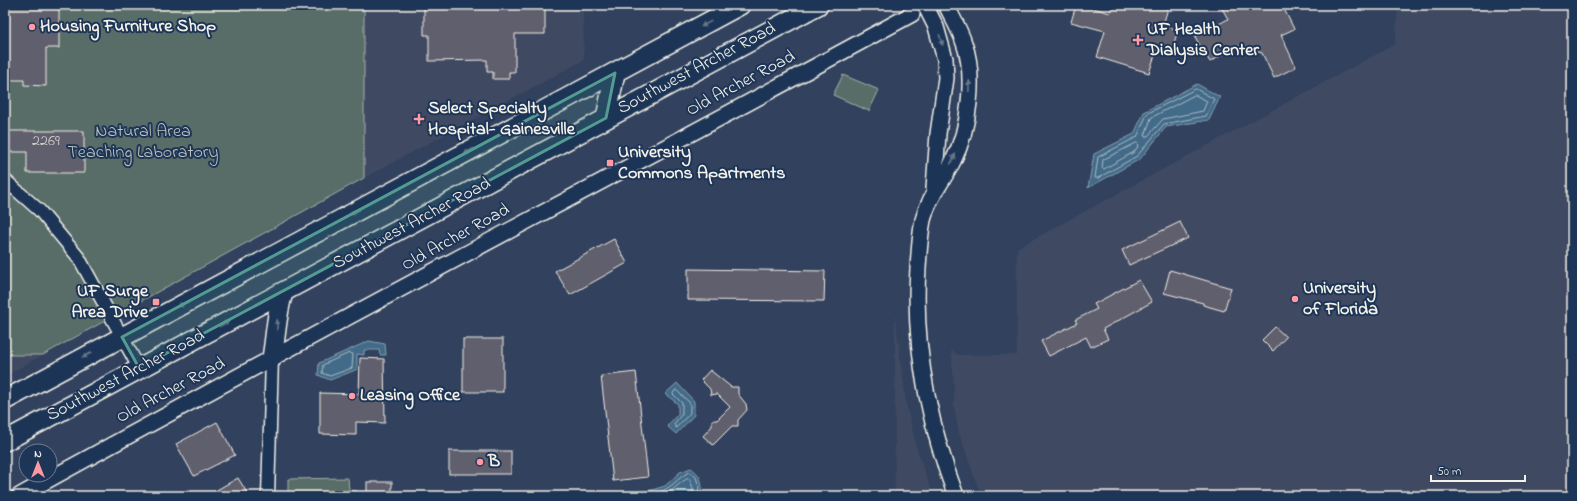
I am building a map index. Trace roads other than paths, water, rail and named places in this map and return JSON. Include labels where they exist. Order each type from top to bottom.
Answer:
[{"type":"main road","name":"Southwest Archer Road","points":[[5,400],[740,5]]},
{"type":"main road","name":"Southwest Archer Road","points":[[5,441],[818,5]]},
{"type":"main road","points":[[606,118],[615,73]]},
{"type":"main road","points":[[272,358],[277,329],[277,313],[283,293]]},
{"type":"street","points":[[925,5],[934,22],[942,43],[946,78],[938,134],[934,191]]},
{"type":"street","points":[[946,5],[964,43],[968,62],[970,86],[966,125],[953,161],[934,191],[923,220],[917,285],[918,324],[925,386],[935,432],[956,496]]},
{"type":"street","points":[[912,9],[934,22]]},
{"type":"street","name":"Old Archer Road","points":[[19,496],[168,413],[272,358],[912,9]]},
{"type":"street","points":[[5,180],[40,211],[75,252],[88,273],[139,368]]},
{"type":"street","points":[[268,496],[272,358]]},
{"type":"water","points":[[1197,84],[1220,97],[1209,120],[1166,127],[1140,159],[1088,188],[1094,154],[1134,134],[1144,112]]},
{"type":"water","points":[[369,341],[385,344],[386,355],[380,355],[379,350],[364,350],[364,355],[357,354],[357,369],[330,380],[318,375],[319,363]]},
{"type":"water","points":[[677,383],[694,401],[694,415],[676,434],[667,426],[678,414],[678,404],[665,394]]},
{"type":"water","points":[[691,468],[700,477],[702,487],[701,496],[616,496],[652,490],[665,486],[680,472]]},
{"type":"place","name":"Housing Furniture Shop","points":[[32,27]]},
{"type":"place","name":"UF Health Dialysis Center","points":[[1138,40]]},
{"type":"place","name":"Select Specialty Hospital- Gainesville","points":[[419,119]]},
{"type":"place","name":"University Commons Apartments","points":[[610,163]]},
{"type":"place","name":"University of Florida","points":[[1295,299]]},
{"type":"place","name":"UF Surge Area Drive","points":[[156,302]]},
{"type":"place","name":"Leasing Office","points":[[352,396]]},
{"type":"place","name":"B","points":[[480,462]]},
{"type":"park label","name":"Natural Area Teaching Laboratory","points":[[143,142]]}]
